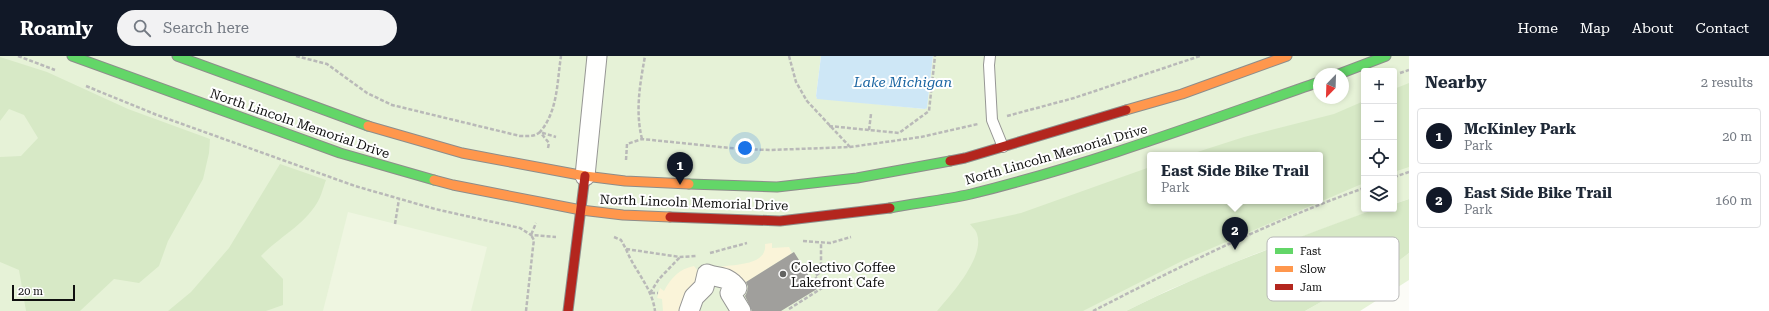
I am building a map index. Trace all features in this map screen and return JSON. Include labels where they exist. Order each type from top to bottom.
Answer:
[{"type":"main road","name":"North Lincoln Memorial Drive","points":[[72,56],[340,153],[453,185],[581,210],[623,215],[780,221],[875,211],[966,194],[1070,166],[1217,118],[1313,84]]},
{"type":"main road","name":"North Lincoln Memorial Drive","points":[[177,56],[353,121],[462,153],[585,176],[625,181],[777,187],[858,178],[965,158],[1182,94],[1287,56]]},
{"type":"main road","points":[[1349,70],[1386,56]]},
{"type":"main road","points":[[568,311],[585,176]]},
{"type":"street","points":[[585,176],[597,56]]},
{"type":"street","points":[[689,311],[694,297],[703,289],[707,274],[723,277],[735,285],[737,288],[730,292],[741,311]]},
{"type":"lane","points":[[990,56],[989,65],[992,120],[1003,147]]},
{"type":"path","points":[[296,56],[327,64],[367,93],[392,105],[520,136],[535,136],[549,120],[553,110],[561,56]]},
{"type":"path","points":[[642,139],[638,124],[638,108],[644,56]]},
{"type":"path","points":[[789,56],[796,82],[806,101],[850,147]]},
{"type":"path","points":[[829,126],[899,133],[929,110],[935,56]]},
{"type":"path","points":[[627,144],[642,139],[748,149],[779,150],[850,147],[921,137],[1074,98],[1200,56]]},
{"type":"path","points":[[869,130],[871,114]]},
{"type":"path","points":[[540,132],[556,137]]},
{"type":"path","points":[[540,132],[549,143]]},
{"type":"path","points":[[1397,176],[1409,172]]},
{"type":"path","points":[[1093,311],[1186,264],[1361,189]]},
{"type":"path","points":[[395,224],[398,199]]},
{"type":"path","points":[[526,311],[534,247],[534,240],[531,235],[539,218]]},
{"type":"path","points":[[789,309],[822,288],[815,276],[821,272],[821,244]]},
{"type":"path","points":[[626,248],[630,259],[644,280],[650,293],[655,311]]},
{"type":"path","points":[[650,293],[659,279],[680,257]]},
{"type":"path","points":[[650,293],[658,293]]},
{"type":"green space","points":[[0,56],[821,56],[817,98],[925,109],[927,107],[933,56],[1409,56],[1409,199],[1397,203],[1397,68],[1361,68],[1361,212],[1368,212],[1301,237],[1267,237],[1267,250],[1169,290],[1126,311],[0,311]]},
{"type":"green space","points":[[0,57],[47,72],[128,109],[210,139],[209,153],[203,179],[168,241],[159,266],[139,283],[114,279],[80,311],[26,311],[19,270],[0,262],[0,157],[21,156],[38,138],[24,115],[9,109],[0,121]]},
{"type":"green space","points":[[1409,83],[1409,167],[1397,171],[1397,104],[1397,88]]},
{"type":"green space","points":[[1361,102],[1361,184],[1323,201],[1323,152],[1197,152],[1244,137],[1334,114]]},
{"type":"green space","points":[[280,164],[326,180],[320,198],[312,211],[298,225],[261,256],[283,279],[283,305],[266,311],[168,311],[191,292],[229,248]]},
{"type":"green space","points":[[1147,168],[1147,204],[1315,204],[1184,260],[1083,311],[937,311],[958,286],[972,264],[978,243],[977,234],[970,224],[1021,213]]},
{"type":"green space","points":[[1409,199],[1409,253],[1399,261],[1399,237],[1301,237],[1368,212],[1397,212],[1397,203]]},
{"type":"green space","points":[[348,212],[487,247],[471,311],[323,311]]},
{"type":"green space","points":[[1267,250],[1267,301],[1323,301],[1305,311],[1126,311],[1185,283]]},
{"type":"green space","points":[[1409,253],[1409,280],[1399,286],[1399,260]]},
{"type":"green space","points":[[1323,301],[1376,301],[1360,311],[1305,311]]},
{"type":"sand","points":[[772,243],[772,248],[789,247],[792,253],[740,286],[711,269],[744,264],[753,261],[760,258],[764,252],[765,244]]},
{"type":"sand","points":[[694,266],[701,275],[689,311],[663,311],[662,299],[657,298],[660,288],[664,291],[676,275],[684,269]]},
{"type":"water","name":"Lake Michigan","points":[[821,56],[933,56],[927,108],[817,99],[816,96]]},
{"type":"building","name":"Colectivo Coffee Lakefront Cafe","points":[[794,252],[817,289],[781,311],[752,311],[745,296],[748,287],[746,282]]},
{"type":"traffic: fast","points":[[72,56],[340,153],[434,180]]},
{"type":"traffic: fast","points":[[177,56],[368,126]]},
{"type":"traffic: fast","points":[[1349,70],[1386,56]]},
{"type":"traffic: fast","points":[[890,208],[951,198],[1015,183],[1146,142],[1313,84]]},
{"type":"traffic: fast","points":[[689,184],[777,187],[857,178],[950,161]]},
{"type":"traffic: slow","points":[[1126,110],[1182,94],[1287,56]]},
{"type":"traffic: slow","points":[[368,126],[462,153],[585,176],[625,181],[689,184]]},
{"type":"traffic: slow","points":[[434,180],[581,210],[623,215],[670,217]]},
{"type":"traffic: jam","points":[[950,161],[965,158],[1126,110]]},
{"type":"traffic: jam","points":[[568,311],[585,176]]},
{"type":"traffic: jam","points":[[670,217],[780,221],[890,208]]},
{"type":"place","name":"McKinley Park","points":[[680,185]]},
{"type":"place","name":"East Side Bike Trail","points":[[1235,250]]},
{"type":"place","name":"Colectivo Coffee Lakefront Cafe","points":[[783,274]]}]
